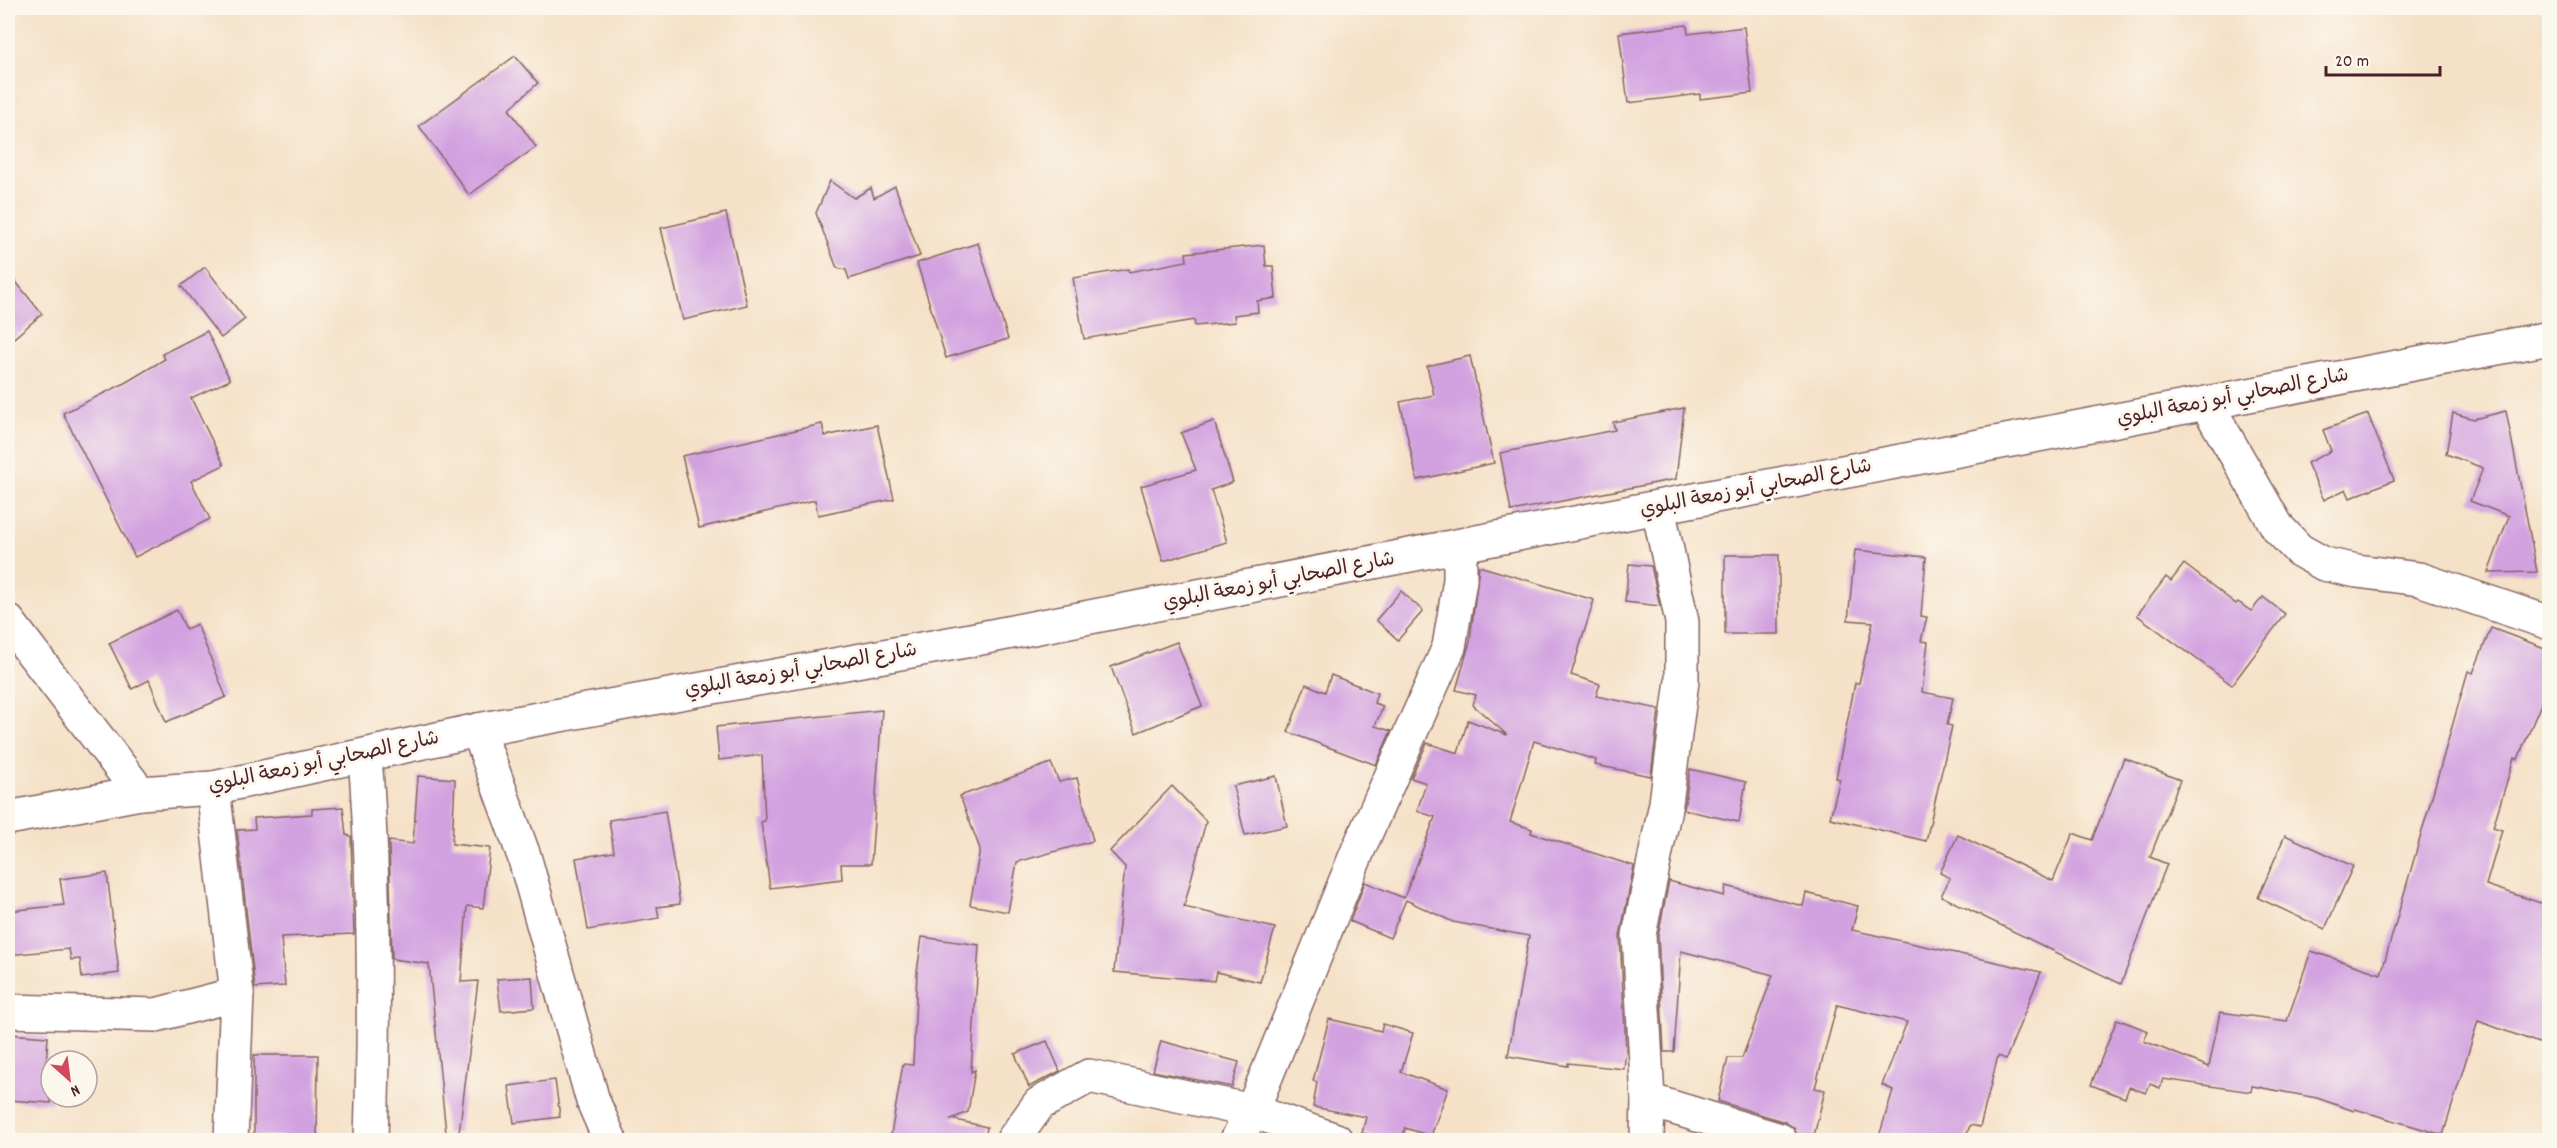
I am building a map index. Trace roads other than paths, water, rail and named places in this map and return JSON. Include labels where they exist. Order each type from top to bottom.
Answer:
[{"type":"street","name":"شارع الصحابي أبو زمعة البلوي","points":[[8,818],[140,794],[213,788],[478,730],[971,640],[2550,338]]},
{"type":"street","points":[[2206,403],[2278,528],[2299,550],[2324,564],[2357,572],[2419,579],[2550,623]]},
{"type":"street","points":[[1647,1140],[1648,1100],[1639,935],[1666,803],[1682,681],[1682,622],[1658,507]]},
{"type":"street","points":[[1237,1140],[1252,1111],[1359,848],[1449,647],[1460,580],[1460,547]]},
{"type":"street","points":[[8,621],[140,794]]},
{"type":"street","points":[[478,730],[524,856],[593,1101],[610,1140]]},
{"type":"street","points":[[366,756],[374,1031],[371,1140]]},
{"type":"street","points":[[213,788],[237,994],[231,1140]]},
{"type":"street","points":[[8,1011],[156,1015],[237,994]]},
{"type":"street","points":[[1013,1140],[1039,1104],[1089,1076],[1252,1111],[1336,1140]]},
{"type":"street","points":[[1648,1100],[1780,1140]]}]
